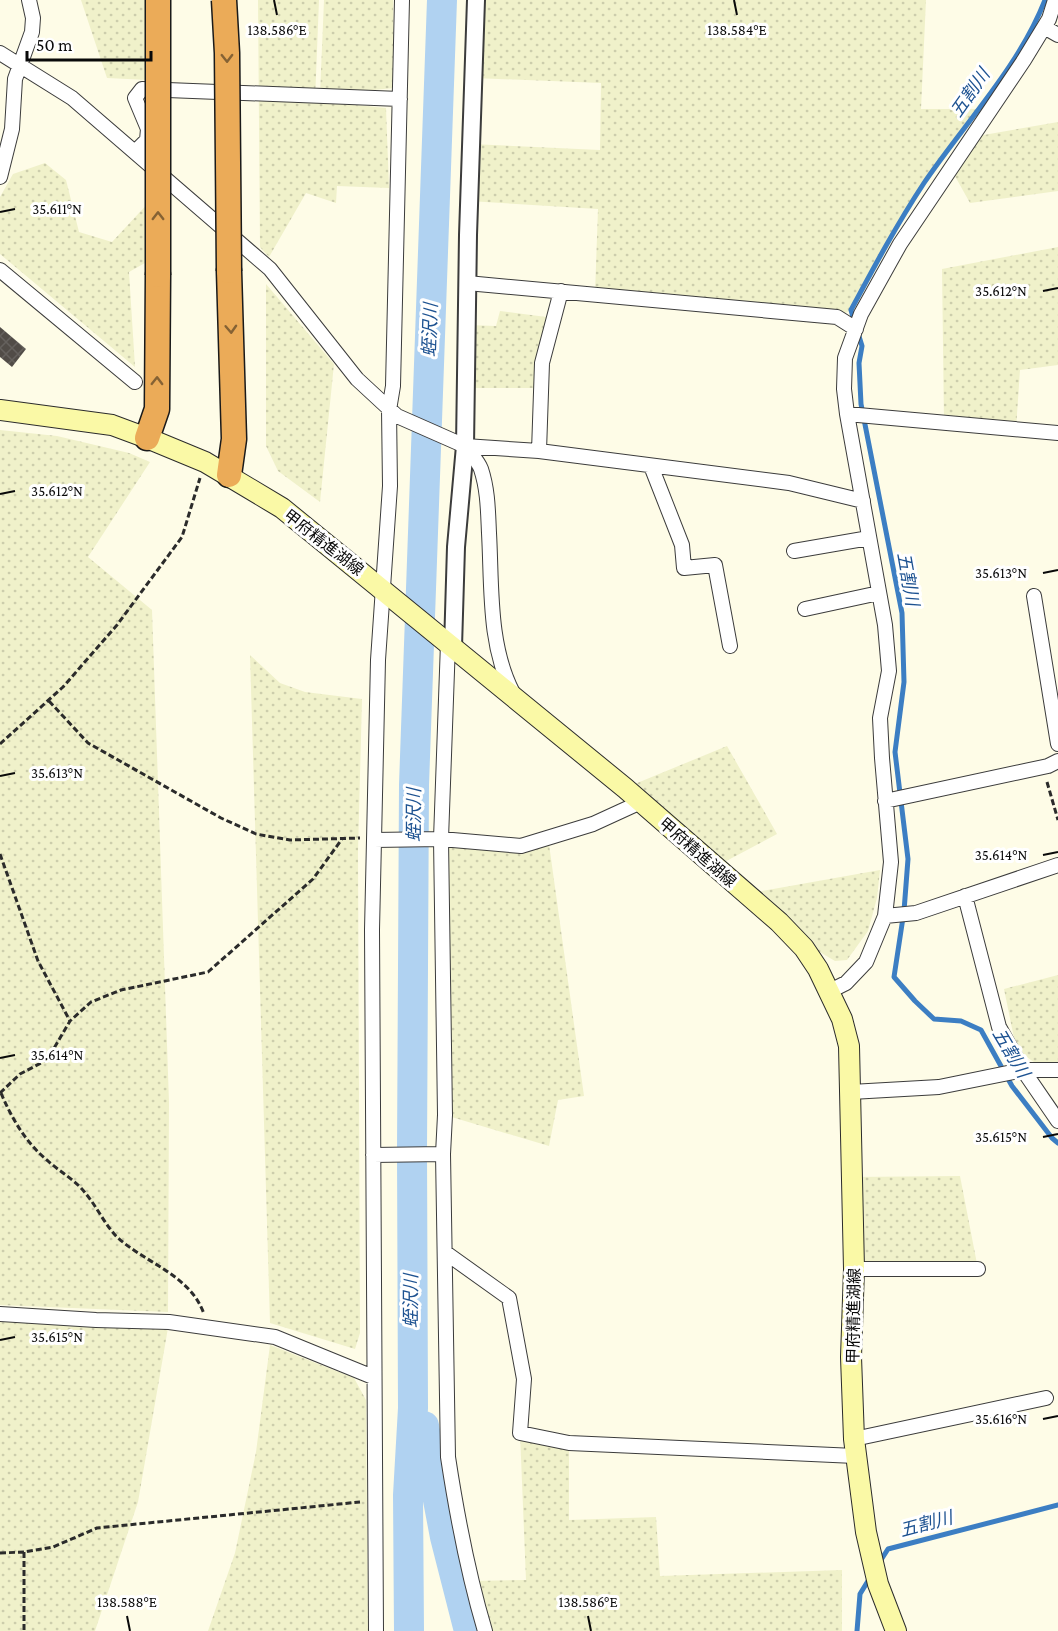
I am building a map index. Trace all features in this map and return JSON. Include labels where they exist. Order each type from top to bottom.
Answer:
[{"type":"highway","points":[[147,438],[157,409],[158,0]]},
{"type":"highway","points":[[224,0],[234,438],[229,475]]},
{"type":"main road","name":"甲府精進湖線","points":[[0,410],[112,425],[205,462],[282,508],[386,591],[640,802],[779,922],[804,948],[830,991],[842,1019],[849,1046],[854,1269],[851,1357],[855,1448],[866,1532],[878,1584],[896,1631]]},
{"type":"street","points":[[0,177],[12,129],[15,79],[32,32],[33,18],[29,0]]},
{"type":"street","points":[[376,1631],[373,1377],[379,1155],[372,930],[378,840],[378,660],[386,591],[393,413],[402,0]]},
{"type":"street","points":[[476,0],[456,547],[448,643],[439,839],[444,1115],[439,1155],[446,1253],[448,1457],[455,1504],[473,1589],[485,1631]]},
{"type":"street","points":[[830,991],[846,982],[866,962],[885,916],[891,862],[880,718],[889,671],[885,625],[847,414],[844,388],[845,358],[861,314],[900,244],[1024,60],[1049,19],[1055,0]]},
{"type":"street","points":[[1044,27],[1058,35]]},
{"type":"street","points":[[0,53],[72,98],[270,269],[351,372],[393,413],[459,443],[789,483],[862,501]]},
{"type":"street","points":[[135,152],[147,140],[148,129],[135,98],[142,89],[400,99]]},
{"type":"street","points":[[0,270],[135,382]]},
{"type":"street","points":[[467,283],[837,317],[856,329]]},
{"type":"street","points":[[539,451],[542,363],[561,291]]},
{"type":"street","points":[[847,414],[1058,433]]},
{"type":"street","points":[[459,443],[480,467],[487,498],[497,649],[506,679],[515,697]]},
{"type":"street","points":[[651,466],[682,545],[684,568],[715,565],[730,646]]},
{"type":"street","points":[[794,551],[869,538]]},
{"type":"street","points":[[805,609],[879,593]]},
{"type":"street","points":[[1034,596],[1058,744]]},
{"type":"street","points":[[885,801],[1044,767],[1058,761]]},
{"type":"street","points":[[378,840],[439,839],[521,846],[593,824],[640,802]]},
{"type":"street","points":[[885,916],[916,913],[1058,864]]},
{"type":"street","points":[[965,896],[999,1027],[1023,1070],[1058,1121]]},
{"type":"street","points":[[851,1092],[939,1087],[1023,1070],[1058,1070]]},
{"type":"street","points":[[379,1155],[439,1155]]},
{"type":"street","points":[[446,1253],[509,1298],[524,1379],[520,1433],[569,1443],[855,1448],[1046,1398]]},
{"type":"street","points":[[854,1269],[978,1269]]},
{"type":"street","points":[[0,1314],[169,1322],[275,1337],[373,1377]]},
{"type":"path","points":[[0,744],[49,701],[117,625],[182,537],[205,462]]},
{"type":"path","points":[[49,701],[88,743],[221,818],[256,834],[290,840],[362,837],[378,840]]},
{"type":"path","points":[[1044,767],[1058,820]]},
{"type":"path","points":[[208,1327],[201,1304],[188,1286],[134,1251],[115,1235],[86,1193],[45,1159],[23,1135],[0,1093],[20,1074],[43,1062],[70,1021],[91,1002],[121,990],[208,972],[313,879],[342,839]]},
{"type":"path","points":[[0,854],[38,961],[70,1021]]},
{"type":"path","points":[[0,1553],[53,1547],[97,1528],[374,1501]]},
{"type":"path","points":[[24,1552],[24,1631]]},
{"type":"green space","points":[[81,0],[149,0],[148,80],[107,78]]},
{"type":"green space","points":[[258,0],[319,0],[315,101],[386,108],[389,188],[337,186],[336,203],[306,193],[269,257],[260,247]]},
{"type":"green space","points":[[324,0],[393,0],[394,88],[320,95]]},
{"type":"green space","points":[[476,0],[926,0],[921,109],[979,109],[924,183],[890,238],[851,310],[837,317],[595,294],[598,209],[469,201],[471,144],[600,150],[601,83],[474,78]]},
{"type":"green space","points":[[1058,122],[1058,191],[970,203],[951,169],[972,137]]},
{"type":"green space","points":[[45,163],[66,180],[79,232],[112,242],[152,199],[152,259],[129,272],[135,367],[0,254],[0,197],[13,174]]},
{"type":"green space","points":[[1058,247],[1058,365],[1020,370],[1016,429],[944,422],[942,269]]},
{"type":"green space","points":[[266,284],[334,364],[320,502],[278,471],[266,446]]},
{"type":"green space","points":[[500,311],[554,318],[541,388],[466,388],[467,325],[496,326]]},
{"type":"green space","points":[[0,430],[57,436],[129,453],[150,462],[88,557],[152,610],[169,1102],[168,1312],[0,1305]]},
{"type":"green space","points":[[250,655],[280,683],[305,692],[362,699],[358,852],[360,1333],[355,1349],[270,1323]]},
{"type":"green space","points":[[727,746],[777,834],[715,867],[625,788]]},
{"type":"green space","points":[[548,837],[584,1096],[558,1100],[549,1146],[445,1115],[441,839],[493,845]]},
{"type":"green space","points":[[880,870],[877,898],[868,931],[847,960],[835,961],[813,948],[795,924],[757,892]]},
{"type":"green space","points":[[1058,975],[1058,1065],[1038,1065],[1024,1055],[1014,1038],[1004,989]]},
{"type":"green space","points":[[960,1176],[978,1269],[854,1269],[851,1177]]},
{"type":"green space","points":[[0,1320],[169,1322],[138,1502],[95,1631],[0,1631]]},
{"type":"green space","points":[[270,1345],[354,1378],[366,1400],[368,1631],[208,1631],[235,1553],[256,1452]]},
{"type":"green space","points":[[520,1433],[569,1443],[569,1520],[656,1517],[660,1576],[842,1570],[842,1631],[485,1631],[472,1581],[526,1580]]},
{"type":"building","points":[[0,327],[26,349],[12,367],[0,357]]},
{"type":"waterway","name":"蛭沢川","points":[[409,1631],[408,1495],[413,1408],[414,785],[442,0]]},
{"type":"waterway","name":"五割川","points":[[855,324],[851,310],[895,230],[924,183],[1006,72],[1021,49],[1045,0]]},
{"type":"waterway","name":"五割川","points":[[858,333],[862,346],[859,363],[861,404],[902,613],[904,682],[895,752],[908,859],[904,911],[894,977],[934,1019],[961,1021],[981,1030],[1012,1086],[1058,1143]]},
{"type":"waterway","points":[[424,1426],[445,1537],[469,1631]]},
{"type":"waterway","name":"五割川","points":[[879,1563],[888,1549],[1058,1505]]},
{"type":"waterway","name":"五割川","points":[[857,1631],[860,1594],[871,1576]]}]
